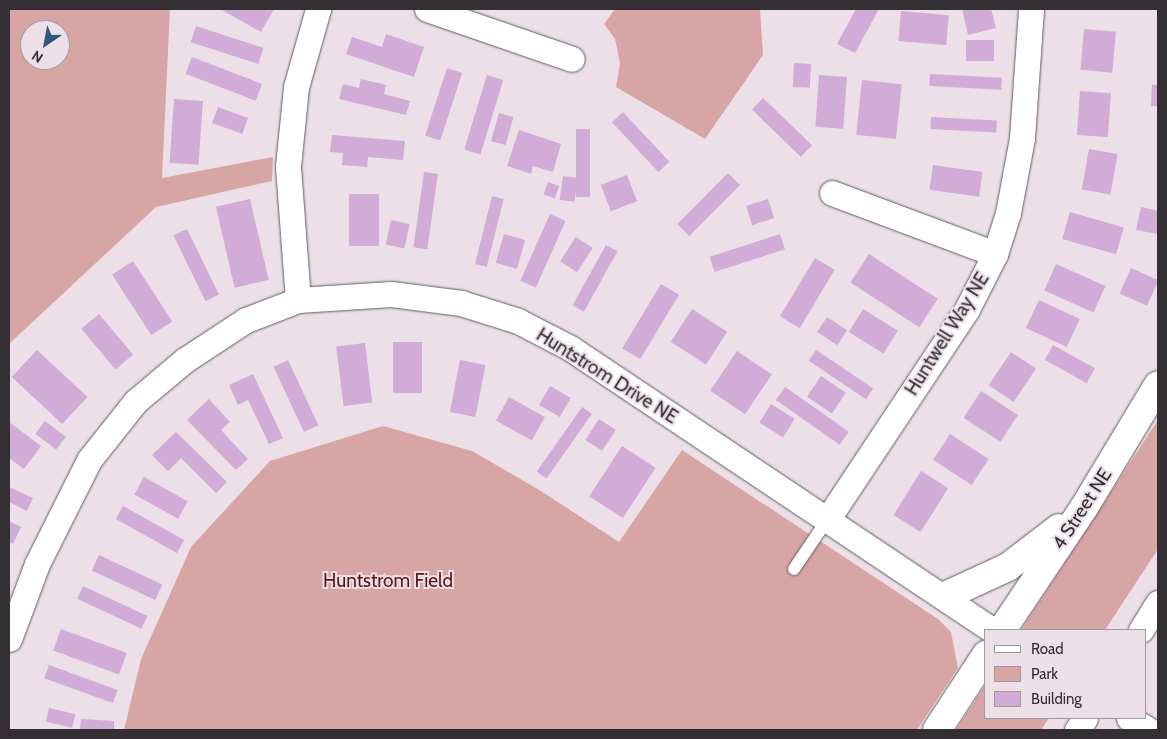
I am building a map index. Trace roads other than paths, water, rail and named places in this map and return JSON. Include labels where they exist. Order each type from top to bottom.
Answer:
[{"type":"main road","name":"4 Street NE","points":[[1003,629],[1085,506],[1158,385]]},
{"type":"main road","points":[[944,596],[1008,567],[1085,506]]},
{"type":"main road","points":[[937,730],[984,658]]},
{"type":"street","points":[[298,300],[288,166],[296,87],[307,38],[318,9]]},
{"type":"street","points":[[427,9],[572,59]]},
{"type":"street","name":"Huntwell Way NE","points":[[827,520],[967,309],[995,254],[1008,213],[1022,138],[1031,9]]},
{"type":"street","points":[[832,193],[995,254]]},
{"type":"street","name":"Huntstrom Drive NE","points":[[9,639],[37,564],[89,460],[136,401],[185,360],[246,320],[298,300],[391,294],[461,303],[518,321],[570,348],[944,596],[991,629]]},
{"type":"street","points":[[1142,629],[1158,603]]},
{"type":"street","points":[[1076,730],[1084,719]]},
{"type":"street","points":[[1131,719],[1149,730]]},
{"type":"lane","points":[[794,569],[827,520]]},
{"type":"park label","name":"Huntstrom Field","points":[[388,581]]}]
